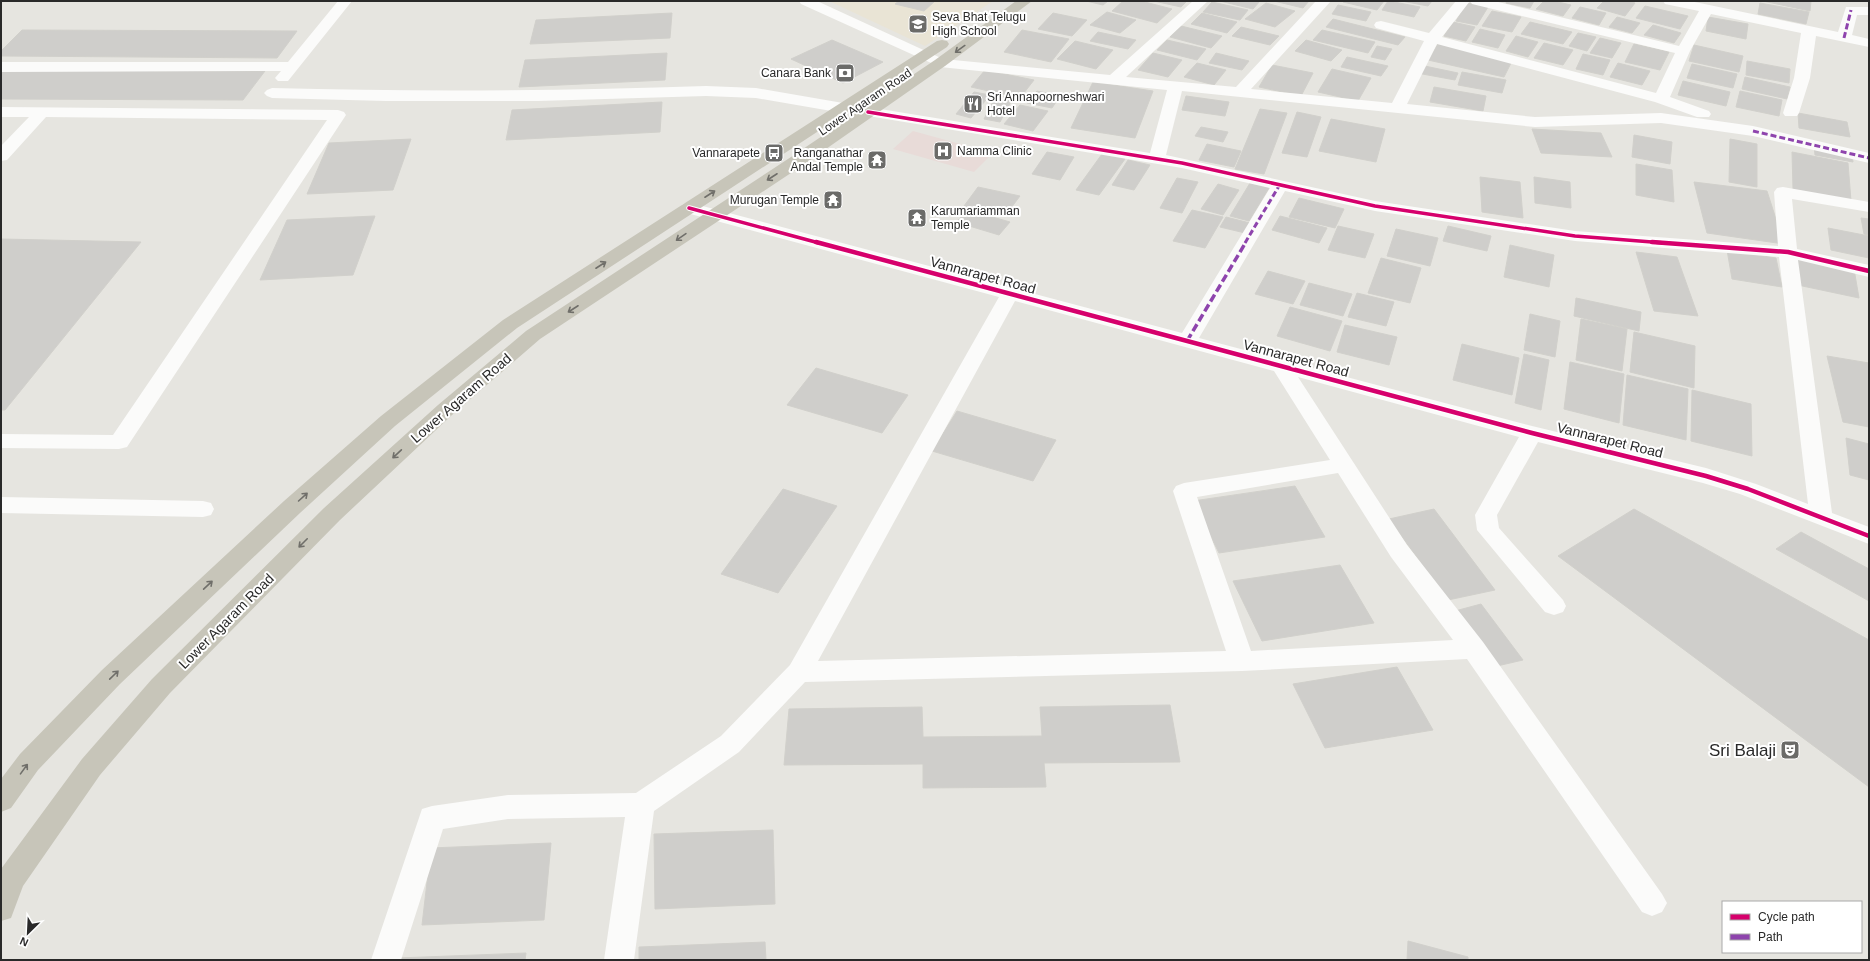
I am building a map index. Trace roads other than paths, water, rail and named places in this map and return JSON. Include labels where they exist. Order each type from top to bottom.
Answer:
[{"type":"main road","name":"Lower Agaram Road","points":[[1,800],[29,762],[111,677],[292,507],[388,421],[510,324],[924,56],[1006,1]]},
{"type":"main road","name":"Lower Agaram Road","points":[[1,908],[10,880],[91,767],[161,686],[332,514],[445,410],[533,335],[868,112],[940,63],[1025,1]]},
{"type":"street","points":[[255,113],[345,1]]},
{"type":"street","points":[[806,1],[940,63],[1535,122],[1661,118],[1754,131],[1869,158]]},
{"type":"street","points":[[1114,80],[1201,1]]},
{"type":"street","points":[[1239,93],[1324,1]]},
{"type":"street","points":[[1397,108],[1432,39],[1463,1]]},
{"type":"street","points":[[1477,1],[1683,51]]},
{"type":"street","points":[[1670,1],[1869,43]]},
{"type":"street","points":[[1727,13],[1737,1]]},
{"type":"street","points":[[1661,99],[1683,51],[1707,9]]},
{"type":"street","points":[[1844,38],[1851,10],[1869,11]]},
{"type":"street","points":[[1380,25],[1661,99],[1754,131]]},
{"type":"street","points":[[1791,113],[1802,78],[1809,31]]},
{"type":"street","points":[[1,67],[293,66]]},
{"type":"street","points":[[1157,158],[1176,86]]},
{"type":"street","points":[[272,93],[386,96],[538,96],[706,92],[756,93],[843,108]]},
{"type":"street","points":[[1,112],[338,114],[119,442],[1,440]]},
{"type":"street","points":[[1,156],[42,112]]},
{"type":"street","points":[[868,112],[1157,158],[1375,206],[1575,236],[1788,252],[1869,271]]},
{"type":"street","points":[[1187,341],[1279,186]]},
{"type":"street","points":[[1821,516],[1788,252],[1782,192],[1869,207]]},
{"type":"street","name":"Vannarapet Road","points":[[689,208],[1532,433],[1706,476],[1748,489],[1821,516],[1869,536]]},
{"type":"street","points":[[386,960],[432,818],[508,806],[641,805],[730,744],[799,672],[1010,294]]},
{"type":"street","points":[[1281,366],[1399,551],[1474,649],[1652,903]]},
{"type":"street","points":[[1532,433],[1486,515],[1488,530],[1554,606]]},
{"type":"street","points":[[1242,661],[1184,492],[1344,465]]},
{"type":"street","points":[[1,504],[203,509]]},
{"type":"street","points":[[799,672],[1242,661],[1474,649]]},
{"type":"street","points":[[619,960],[641,805]]},
{"type":"place","name":"Seva Bhat Telugu High School","points":[[918,24]]},
{"type":"place","name":"Canara Bank","points":[[845,73]]},
{"type":"place","name":"Sri Annapoorneshwari Hotel","points":[[973,104]]},
{"type":"place","name":"Namma Clinic","points":[[943,151]]},
{"type":"place","name":"Vannarapete","points":[[774,153]]},
{"type":"place","name":"Ranganathar Andal Temple","points":[[877,160]]},
{"type":"place","name":"Murugan Temple","points":[[833,200]]},
{"type":"place","name":"Karumariamman Temple","points":[[917,218]]},
{"type":"place","name":"Sri Balaji","points":[[1790,750]]}]
